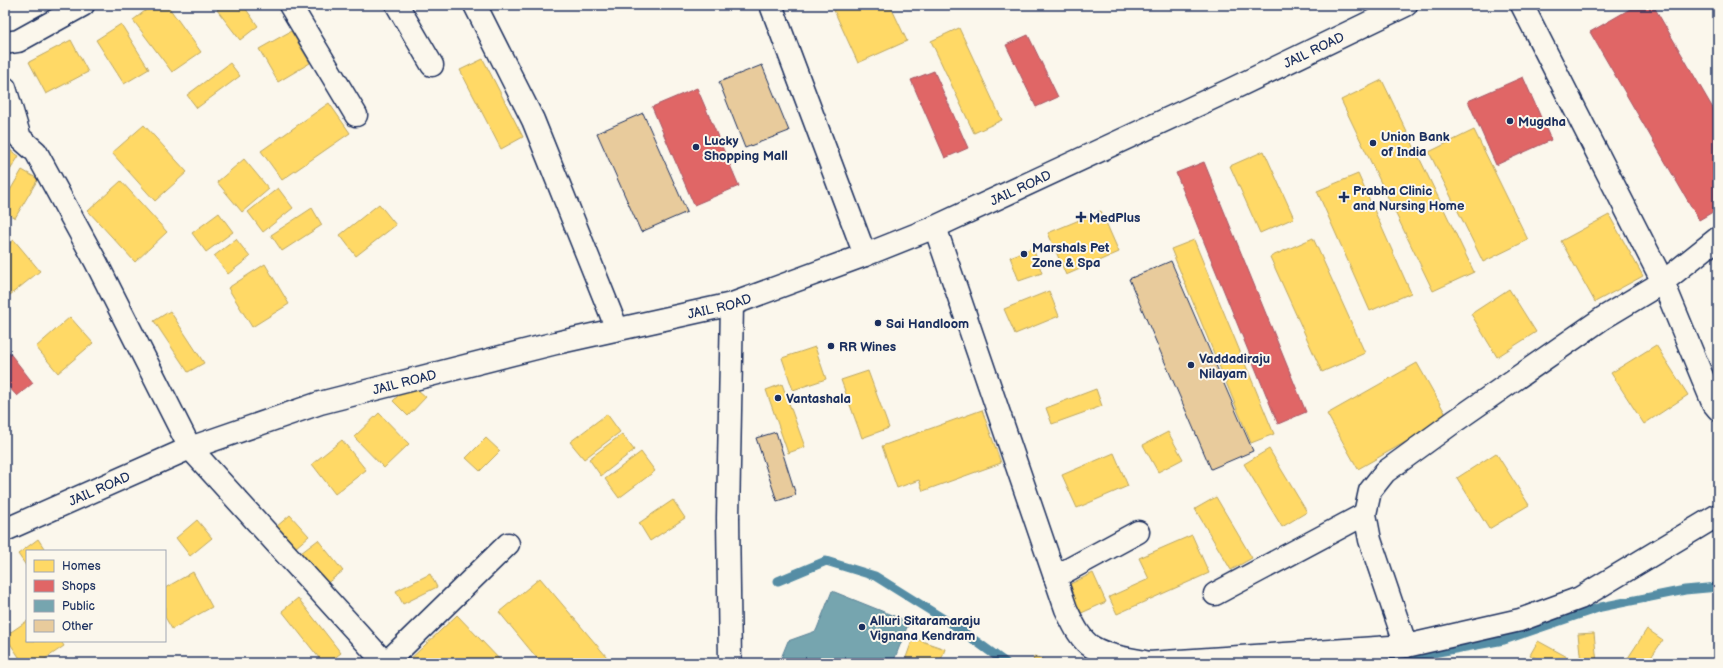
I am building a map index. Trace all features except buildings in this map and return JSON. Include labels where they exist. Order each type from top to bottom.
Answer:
[{"type":"street","points":[[5,43],[18,41],[83,5]]},
{"type":"street","points":[[290,5],[356,115]]},
{"type":"street","points":[[397,5],[432,66]]},
{"type":"street","points":[[475,5],[532,120],[617,329]]},
{"type":"street","points":[[771,5],[865,254]]},
{"type":"street","name":"JAIL ROAD","points":[[5,530],[190,448],[320,404],[506,355],[732,304],[935,227],[1232,89],[1406,5]]},
{"type":"street","points":[[1522,5],[1663,282],[1713,403],[1718,409]]},
{"type":"street","points":[[5,88],[20,138],[36,152],[96,262],[190,448],[385,663],[508,544]]},
{"type":"street","points":[[935,227],[1066,608],[1089,655],[1150,662],[1406,646],[1520,620],[1580,598],[1718,515]]},
{"type":"street","points":[[1406,646],[1370,540],[1364,514],[1370,491],[1385,472],[1455,421],[1603,318],[1663,282],[1718,238]]},
{"type":"street","points":[[730,663],[728,518],[732,304]]},
{"type":"street","points":[[1214,594],[1364,514]]},
{"type":"street","points":[[1055,577],[1138,532]]},
{"type":"waterway","points":[[778,581],[826,561],[875,576],[955,626],[1006,663]]},
{"type":"waterway","points":[[1378,663],[1504,640],[1601,607],[1685,590],[1718,587]]},
{"type":"place","name":"Mugdha","points":[[1510,121]]},
{"type":"place","name":"Union Bank of India","points":[[1373,143]]},
{"type":"place","name":"Lucky Shopping Mall","points":[[696,147]]},
{"type":"place","name":"Prabha Clinic and Nursing Home","points":[[1344,197]]},
{"type":"place","name":"MedPlus","points":[[1081,217]]},
{"type":"place","name":"Marshals Pet Zone & Spa","points":[[1024,254]]},
{"type":"place","name":"Sai Handloom","points":[[878,323]]},
{"type":"place","name":"RR Wines","points":[[831,346]]},
{"type":"place","name":"Vaddadiraju Nilayam","points":[[1191,365]]},
{"type":"place","name":"Vantashala","points":[[778,398]]},
{"type":"place","name":"Alluri Sitaramaraju Vignana Kendram","points":[[862,627]]}]
